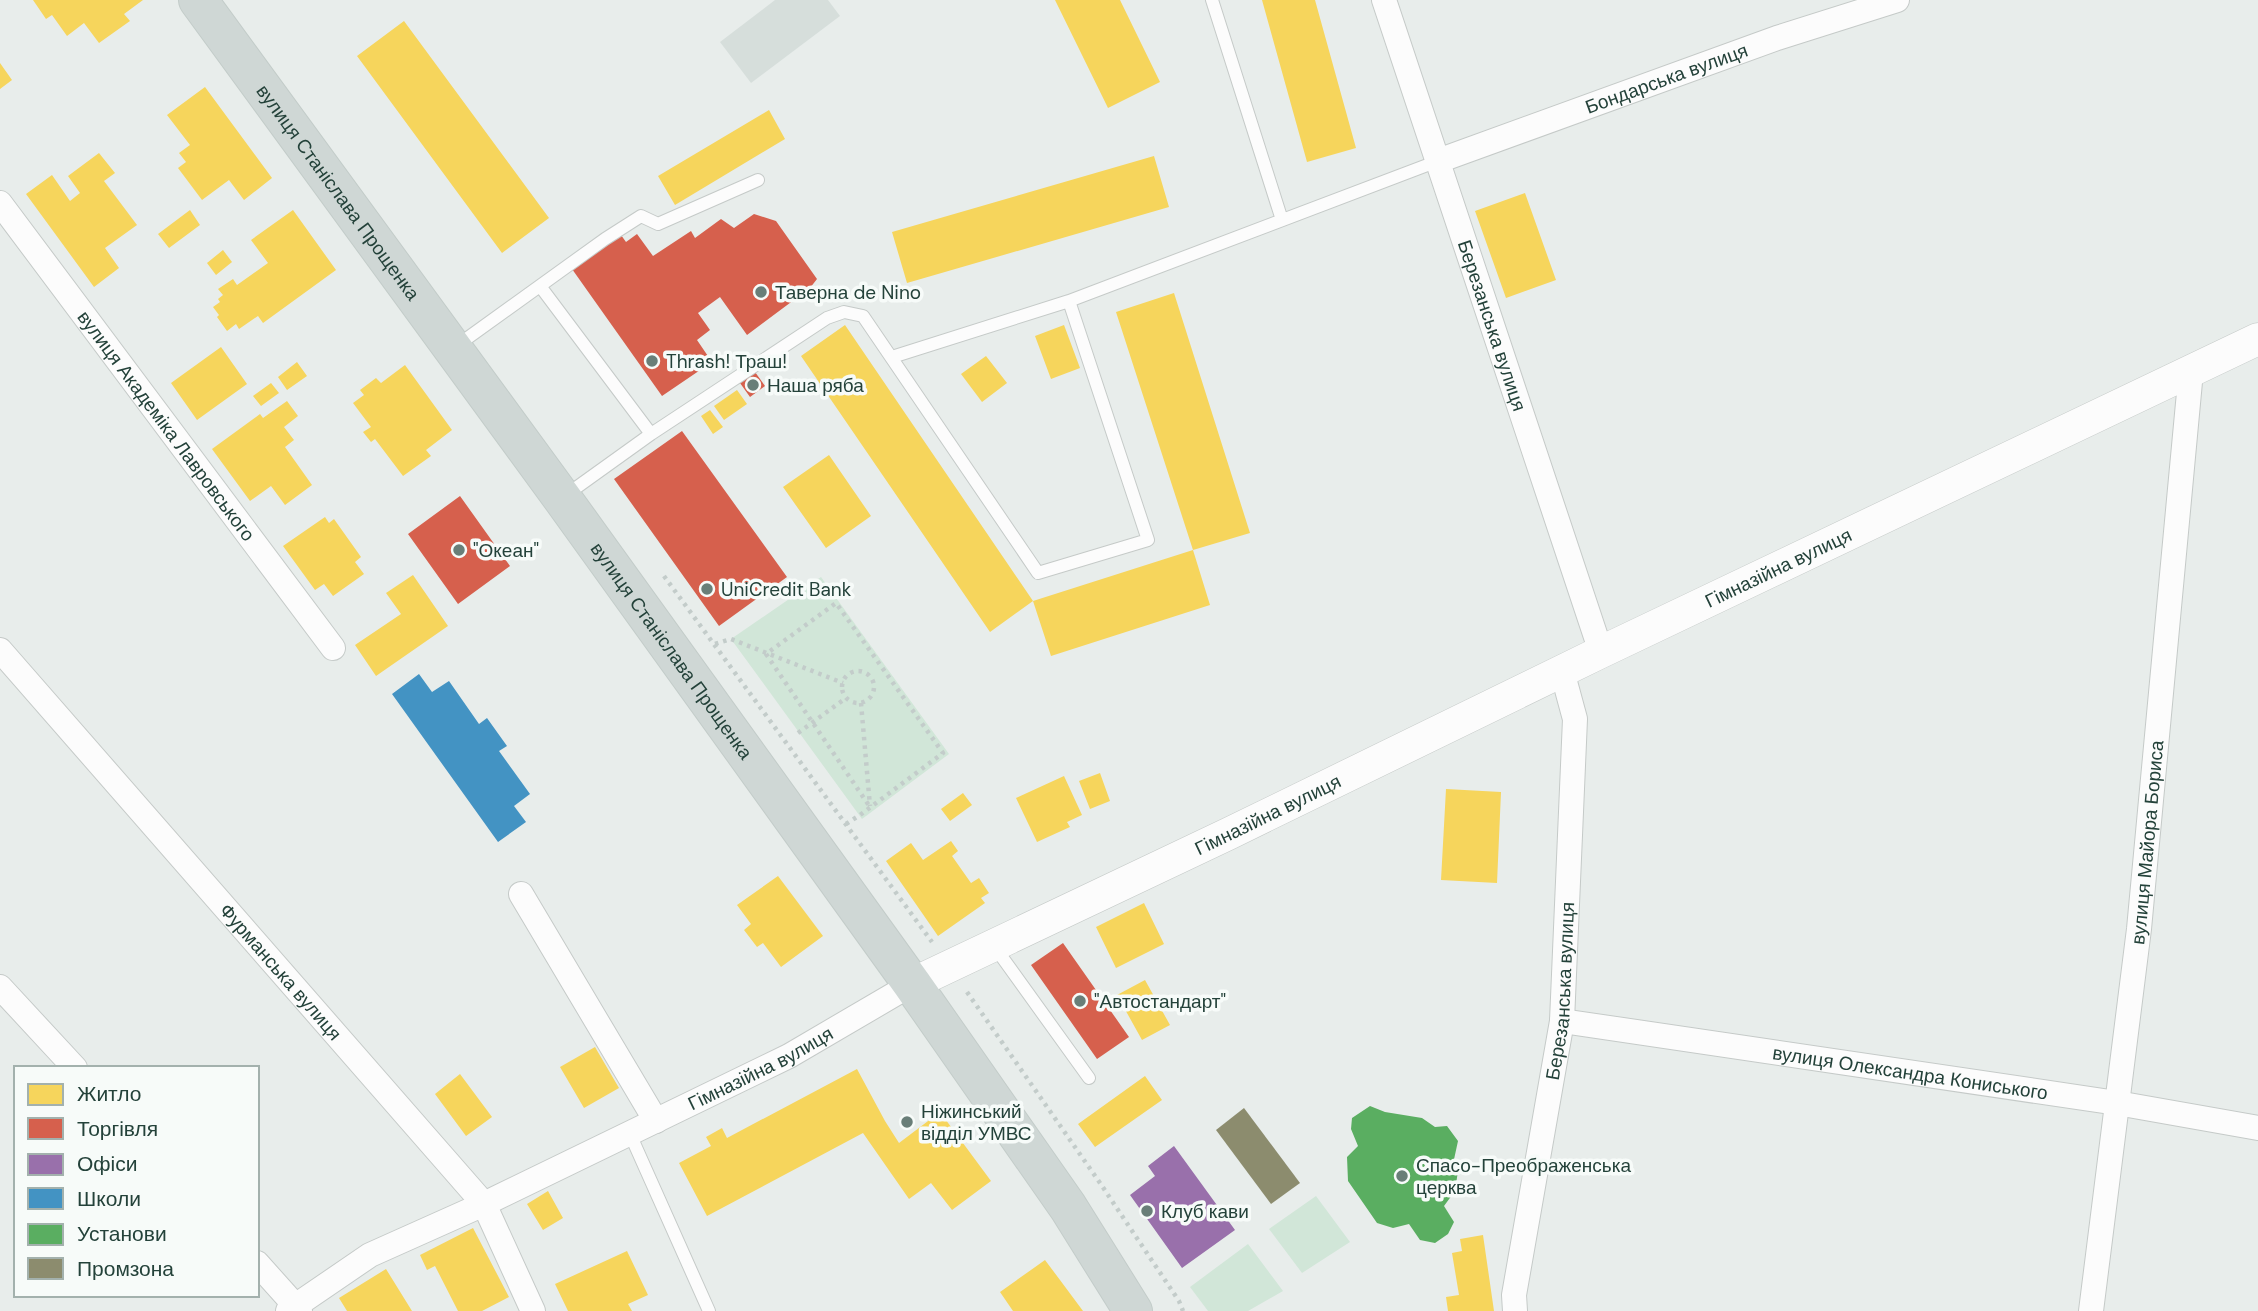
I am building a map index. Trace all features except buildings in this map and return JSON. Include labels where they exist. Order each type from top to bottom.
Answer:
[{"type":"main road","name":"вулиця Станіслава Прощенка","points":[[198,0],[562,498],[912,984],[1068,1207],[1133,1311]]},
{"type":"street","name":"Березанська вулиця","points":[[1384,0],[1601,652]]},
{"type":"street","name":"Бондарська вулиця","points":[[1438,161],[1777,38],[1897,0]]},
{"type":"street","name":"вулиця Академіка Лавровського","points":[[0,203],[333,648]]},
{"type":"street","name":"Гімназійна вулиця","points":[[295,1309],[370,1255],[631,1134],[789,1056],[912,984],[1601,652],[2258,340]]},
{"type":"street","name":"вулиця Майора Бориса","points":[[2091,1311],[2139,929],[2191,371]]},
{"type":"street","name":"Фурманська вулиця","points":[[0,650],[484,1203],[533,1311]]},
{"type":"street","name":"Березанська вулиця","points":[[1515,1311],[1514,1295],[1562,1021],[1575,719],[1562,671]]},
{"type":"street","points":[[521,894],[656,1121]]},
{"type":"street","points":[[0,987],[73,1066]]},
{"type":"street","name":"вулиця Олександра Кониського","points":[[1562,1021],[2117,1103],[2258,1128]]},
{"type":"street","points":[[259,1265],[295,1309]]},
{"type":"lane","points":[[1212,0],[1282,220]]},
{"type":"lane","points":[[892,357],[1069,301],[1438,161]]},
{"type":"lane","points":[[452,349],[641,216],[658,224],[758,180]]},
{"type":"lane","points":[[540,286],[651,435]]},
{"type":"lane","points":[[562,498],[651,435],[827,318],[844,312],[863,316],[1038,573],[1148,540],[1069,301]]},
{"type":"lane","points":[[994,946],[1089,1078]]},
{"type":"lane","points":[[631,1134],[709,1311]]},
{"type":"path","points":[[659,568],[950,967],[1100,1183],[1183,1311]]},
{"type":"path","points":[[766,653],[836,603],[943,753],[846,824]]},
{"type":"path","points":[[715,644],[732,639],[843,682]]},
{"type":"path","points":[[766,653],[870,807]]},
{"type":"path","points":[[864,672],[872,679],[873,694],[866,702],[855,703],[846,698],[843,682],[849,674],[864,672]]},
{"type":"path","points":[[798,733],[846,698]]},
{"type":"path","points":[[860,703],[870,807]]},
{"type":"shaded area","points":[[775,0],[828,0],[840,16],[751,83],[720,42]]},
{"type":"green space","points":[[821,577],[949,754],[862,819],[731,639]]},
{"type":"green space","points":[[1316,1196],[1350,1242],[1302,1273],[1269,1229]]},
{"type":"green space","points":[[1248,1244],[1283,1291],[1248,1311],[1208,1311],[1190,1287]]},
{"type":"place","name":"Таверна de Nino","points":[[761,292]]},
{"type":"place","name":"Thrash! Траш!","points":[[652,361]]},
{"type":"place","name":"Наша ряба","points":[[753,385]]},
{"type":"place","name":"\"Океан\"","points":[[459,550]]},
{"type":"place","name":"UniCredit Bank","points":[[707,589]]},
{"type":"place","name":"\"Автостандарт\"","points":[[1080,1001]]},
{"type":"place","name":"Ніжинський відділ УМВС","points":[[907,1122]]},
{"type":"place","name":"Спасо-Преображенська церква","points":[[1402,1176]]},
{"type":"place","name":"Клуб кави","points":[[1147,1211]]}]
